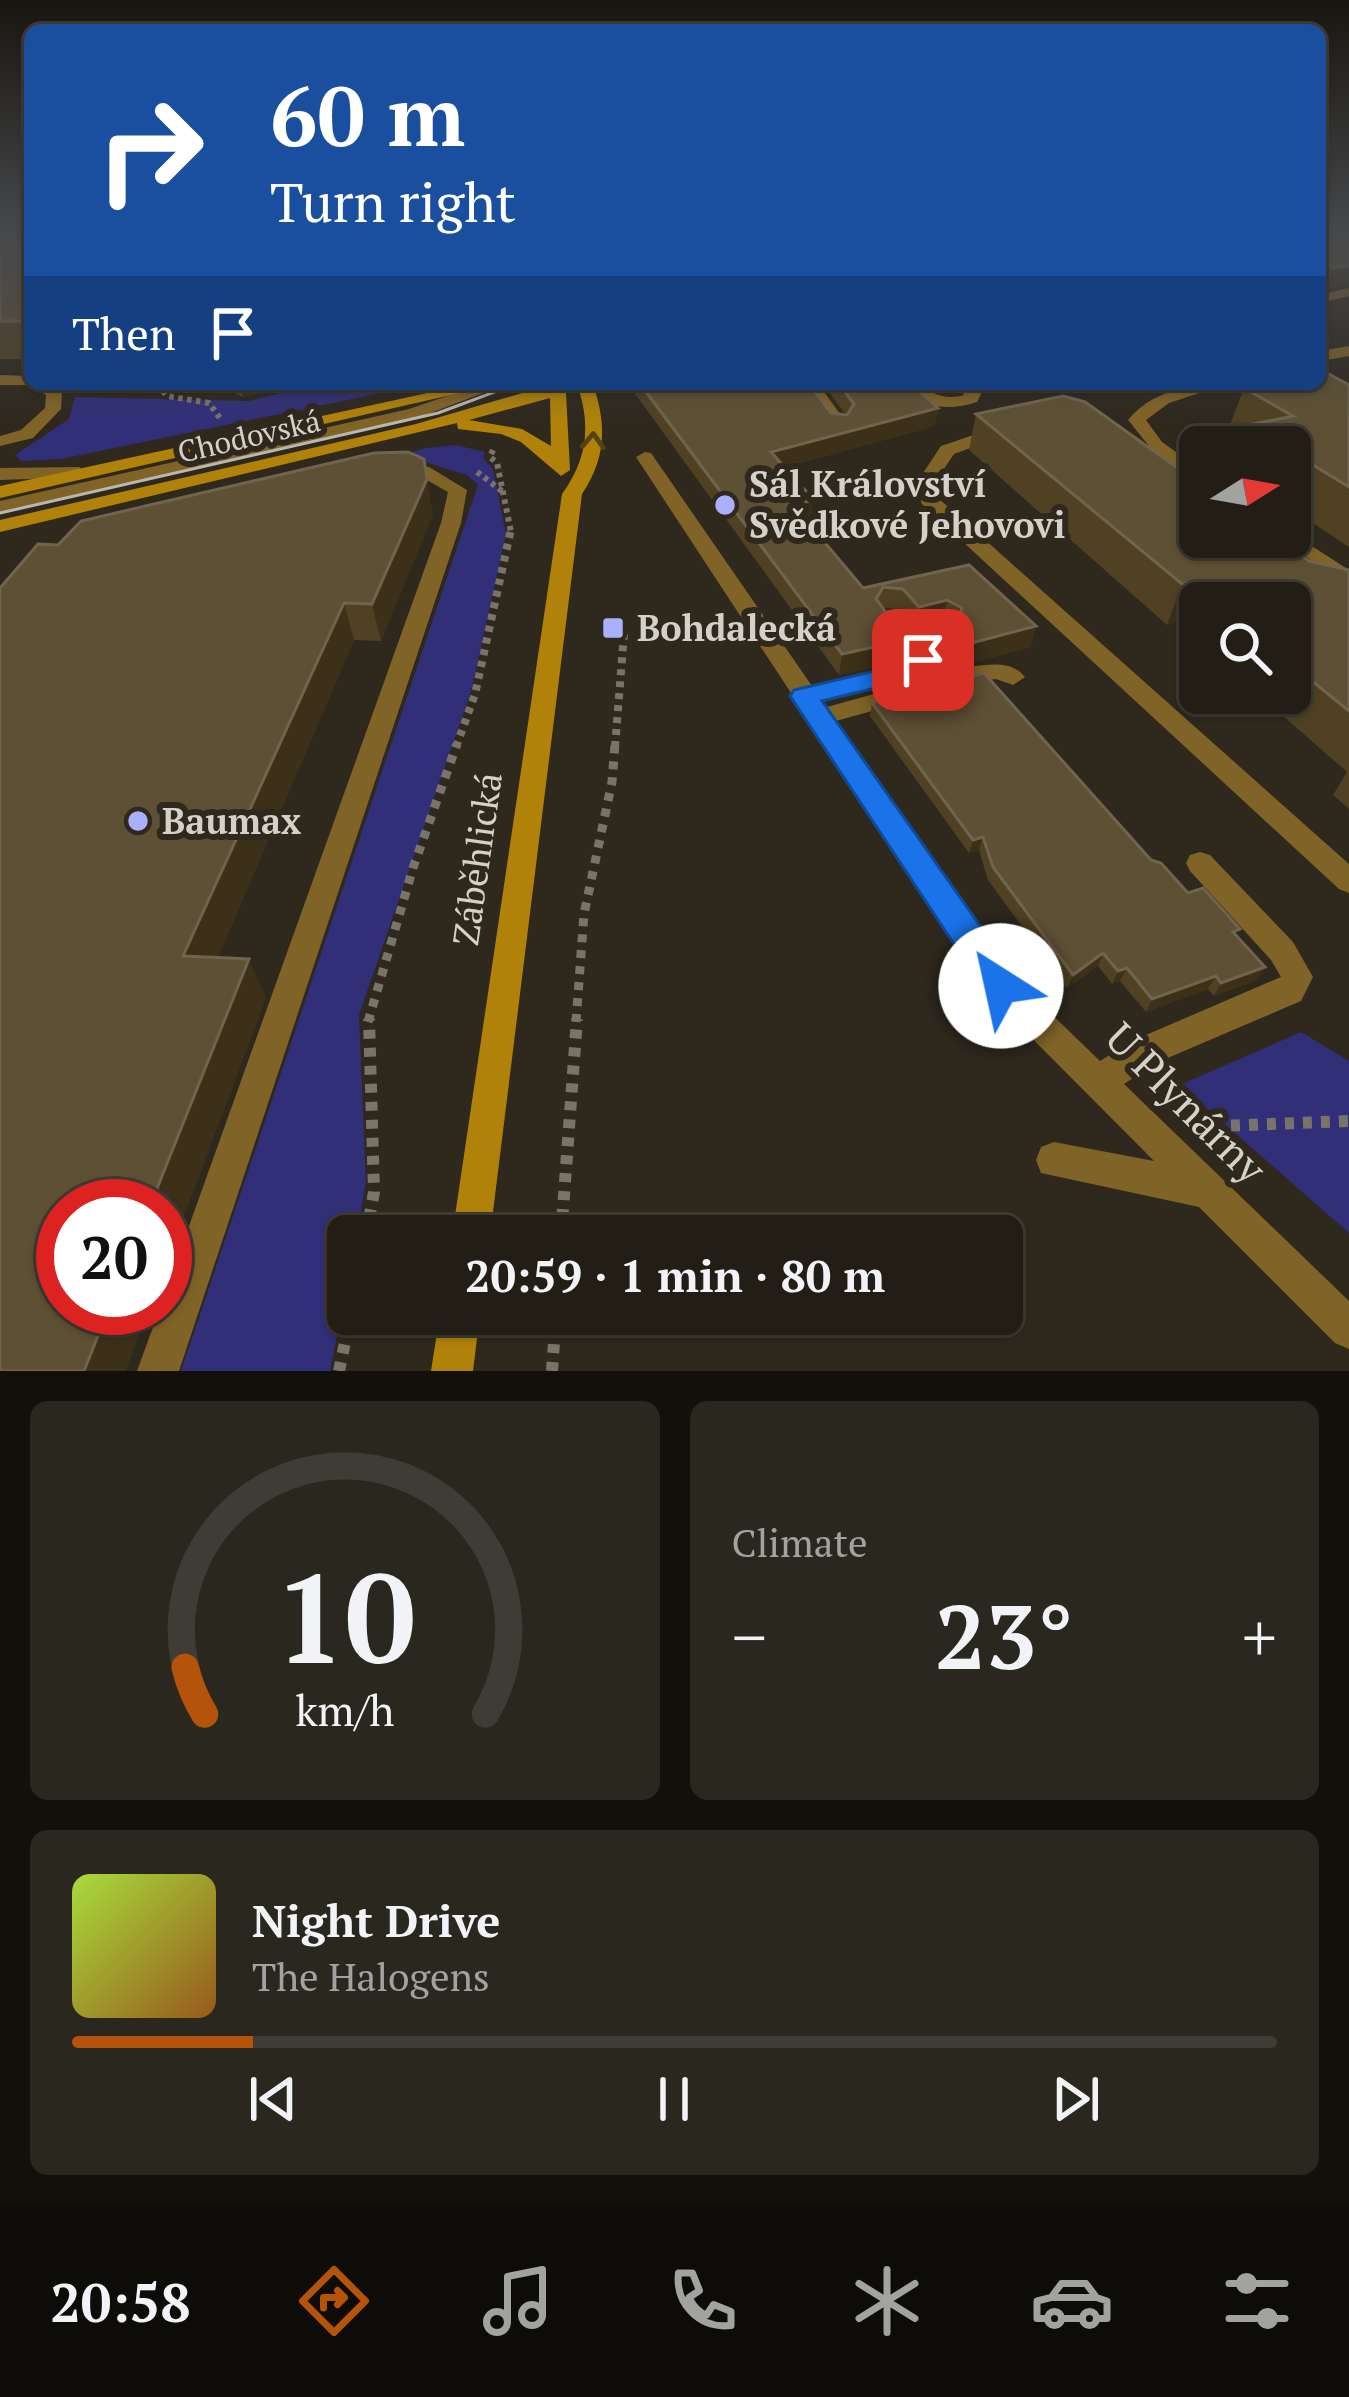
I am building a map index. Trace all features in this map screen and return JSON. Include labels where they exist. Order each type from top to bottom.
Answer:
[{"type":"street","name":"Chodovská","points":[[0,492],[468,390]]},
{"type":"street","name":"Chodovská","points":[[0,526],[420,428],[553,390]]},
{"type":"street","points":[[557,463],[560,390]]},
{"type":"street","name":"Záběhlická","points":[[474,1215],[572,494],[592,468],[594,409],[586,390]]},
{"type":"street","points":[[420,428],[469,424],[504,429],[538,442],[557,463],[572,494]]},
{"type":"street","points":[[452,1371],[457,1335]]},
{"type":"lane","points":[[0,441],[27,434],[53,409],[54,393],[49,390]]},
{"type":"lane","points":[[0,507],[415,412],[478,390]]},
{"type":"lane","points":[[816,390],[839,425]]},
{"type":"lane","points":[[917,390],[940,406],[971,398],[972,390]]},
{"type":"lane","points":[[1179,463],[1144,435],[1137,420],[1144,409],[1164,399],[1197,390]]},
{"type":"lane","points":[[1020,427],[980,435],[947,450],[924,485],[929,500],[1349,881]]},
{"type":"lane","name":"U Plynárny","points":[[645,457],[1001,986],[1349,1329]]},
{"type":"lane","points":[[0,474],[93,473]]},
{"type":"lane","points":[[158,1371],[451,523],[458,490],[429,473],[374,478]]},
{"type":"lane","points":[[1311,554],[1349,580]]},
{"type":"lane","points":[[1312,586],[1349,593]]},
{"type":"lane","points":[[811,707],[919,669],[923,660],[917,639],[888,617]]},
{"type":"lane","points":[[811,707],[975,674],[998,671],[1012,677]]},
{"type":"lane","points":[[1097,1082],[1144,1052],[1290,991],[1298,976],[1282,951],[1201,863]]},
{"type":"lane","points":[[1054,1160],[1204,1190]]},
{"type":"path","points":[[162,390],[167,396],[209,403],[226,428]]},
{"type":"path","points":[[370,1215],[374,1192],[365,1030],[413,868],[475,694],[512,535],[496,464],[490,457],[495,447]]},
{"type":"path","points":[[563,1215],[584,914],[612,782],[624,634]]},
{"type":"path","points":[[1195,1126],[1349,1121]]},
{"type":"path","points":[[339,1371],[346,1335]]},
{"type":"path","points":[[552,1371],[555,1335]]},
{"type":"shaded area","points":[[292,390],[396,390],[61,459],[21,461],[15,455],[69,419],[75,397],[249,401]]},
{"type":"shaded area","points":[[456,445],[485,452],[506,534],[471,691],[359,1015],[366,1181],[360,1215],[327,1215],[327,1335],[337,1335],[330,1371],[181,1371],[478,485],[467,475],[419,460],[219,497]]},
{"type":"shaded area","points":[[1301,1032],[1349,1061],[1349,1233],[1180,1085]]},
{"type":"building","points":[[0,294],[24,294],[24,321],[0,321]]},
{"type":"building","points":[[1326,373],[1349,385],[1349,487],[1311,464],[1311,426],[1249,425],[1293,416],[1248,390],[1326,390]]},
{"type":"building","points":[[644,390],[814,390],[831,413],[847,415],[854,404],[844,390],[918,390],[938,408],[771,452],[813,499],[795,507],[863,588],[969,565],[1036,626],[937,652],[943,636],[935,626],[958,621],[962,608],[947,600],[919,607],[903,589],[883,587],[876,599],[906,640],[842,654]]},
{"type":"building","points":[[1063,396],[1085,402],[1179,469],[1179,558],[1305,558],[1349,570],[1349,711],[1311,680],[1311,582],[1180,582],[976,414]]},
{"type":"building","name":"Baumax","points":[[408,452],[424,459],[427,479],[372,604],[344,603],[183,956],[249,959],[161,1179],[36,1179],[36,1335],[98,1335],[84,1371],[0,1371],[0,588],[38,544],[58,545],[81,521],[374,453]]},
{"type":"building","points":[[984,673],[1151,860],[1161,863],[1188,893],[1203,888],[1240,929],[1233,932],[1265,967],[1221,983],[1216,976],[1152,999],[1127,968],[1118,971],[1103,953],[1073,975],[993,867],[983,837],[973,840],[872,703]]},
{"type":"tram line","points":[[0,513],[438,413],[500,390]]},
{"type":"place","name":"Sál Království Svědkové Jehovovi","points":[[725,505]]},
{"type":"place","name":"Bohdalecká","points":[[613,628]]},
{"type":"place","name":"Baumax","points":[[138,821]]},
{"type":"route","points":[[923,660],[919,669],[804,696],[1001,986]]}]
